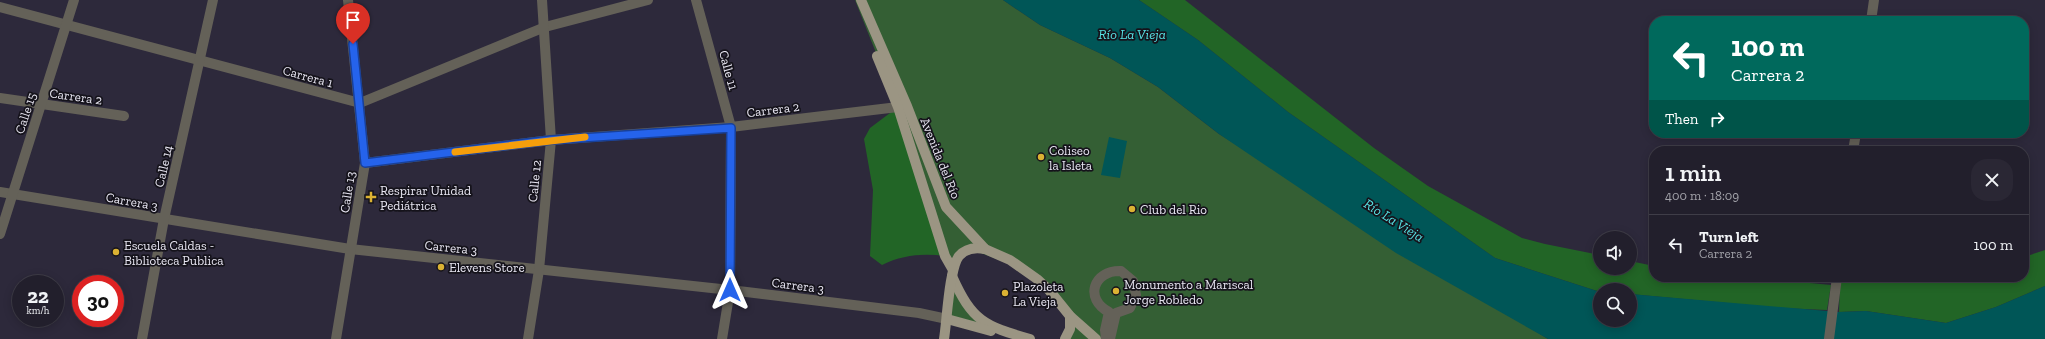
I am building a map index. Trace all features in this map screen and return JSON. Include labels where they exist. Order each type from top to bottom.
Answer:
[{"type":"main road","name":"Avenida del Río","points":[[855,0],[898,107],[945,256],[967,306],[980,320],[996,329],[1030,339]]},
{"type":"main road","name":"Avenida del Río","points":[[861,0],[906,106],[946,207],[985,249],[1010,260],[1037,279],[1049,290],[1070,316],[1096,339]]},
{"type":"main road","points":[[944,339],[953,273],[958,257],[970,248],[985,249]]},
{"type":"main road","points":[[1065,339],[1070,329],[1070,316]]},
{"type":"main road","name":"Carrera 3","points":[[947,319],[1024,339]]},
{"type":"street","name":"Calle 15","points":[[0,234],[74,0]]},
{"type":"street","name":"Calle 14","points":[[142,339],[164,219],[213,0]]},
{"type":"street","name":"Calle 13","points":[[336,339],[365,163],[360,103],[348,0]]},
{"type":"street","name":"Calle 12","points":[[528,339],[538,270],[551,140],[545,27],[542,0]]},
{"type":"street","points":[[360,103],[545,27],[648,0]]},
{"type":"street","name":"Calle 11","points":[[696,0],[731,128],[730,290],[722,339]]},
{"type":"street","points":[[1872,16],[1874,0]]},
{"type":"street","name":"Carrera 1","points":[[0,7],[360,103]]},
{"type":"street","name":"Carrera 2","points":[[0,98],[124,116]]},
{"type":"street","name":"Carrera 2","points":[[365,163],[551,140],[731,128],[898,107]]},
{"type":"street","name":"Carrera 3","points":[[0,192],[350,249],[730,290],[919,314],[947,319]]},
{"type":"street","points":[[1829,339],[1835,282]]},
{"type":"street","points":[[1106,339],[1105,330],[1112,313],[1110,339]]},
{"type":"shaded area","points":[[855,0],[1003,0],[1040,25],[1110,58],[1158,87],[1219,134],[1548,339],[1065,339],[1070,320],[1023,269],[970,249],[953,270],[894,98]]},
{"type":"shaded area","points":[[952,276],[985,324],[947,319]]},
{"type":"green space","points":[[1139,0],[1185,0],[1374,148],[1428,186],[1522,238],[1593,254],[1593,275],[1637,275],[1637,262],[1649,265],[1649,282],[1800,282],[1831,285],[1827,310],[1780,308],[1637,295],[1637,283],[1593,283],[1593,290],[1495,258],[1288,112],[1198,40]]},
{"type":"green space","points":[[898,107],[945,256],[929,255],[905,257],[882,265],[870,256],[873,190],[864,139],[870,128]]},
{"type":"green space","points":[[2045,250],[2045,286],[1996,307],[1946,323],[1866,311],[1839,312],[1840,283],[2029,282],[2029,255]]},
{"type":"water","name":"Río La Vieja","points":[[1003,0],[1139,0],[1198,40],[1288,112],[1495,258],[1593,290],[1593,327],[1637,327],[1637,295],[1839,312],[1866,311],[1946,323],[1996,307],[2045,286],[2045,339],[1548,339],[1396,253],[1219,134],[1158,87],[1110,58],[1040,25]]},
{"type":"water","points":[[1109,137],[1127,141],[1120,178],[1101,175]]},
{"type":"slow traffic","points":[[455,152],[585,137]]},
{"type":"place","name":"Coliseo la Isleta","points":[[1041,157]]},
{"type":"place","name":"Respirar Unidad Pediátrica","points":[[371,197]]},
{"type":"place","name":"Club del Rio","points":[[1132,209]]},
{"type":"place","name":"Escuela Caldas - Biblioteca Publica","points":[[116,252]]},
{"type":"place","name":"Elevens Store","points":[[441,267]]},
{"type":"place","name":"Monumento a Mariscal Jorge Robledo","points":[[1116,291]]},
{"type":"place","name":"Plazoleta La Vieja","points":[[1005,293]]},
{"type":"route","points":[[353,44],[365,163],[551,140],[731,128],[730,290]]}]
